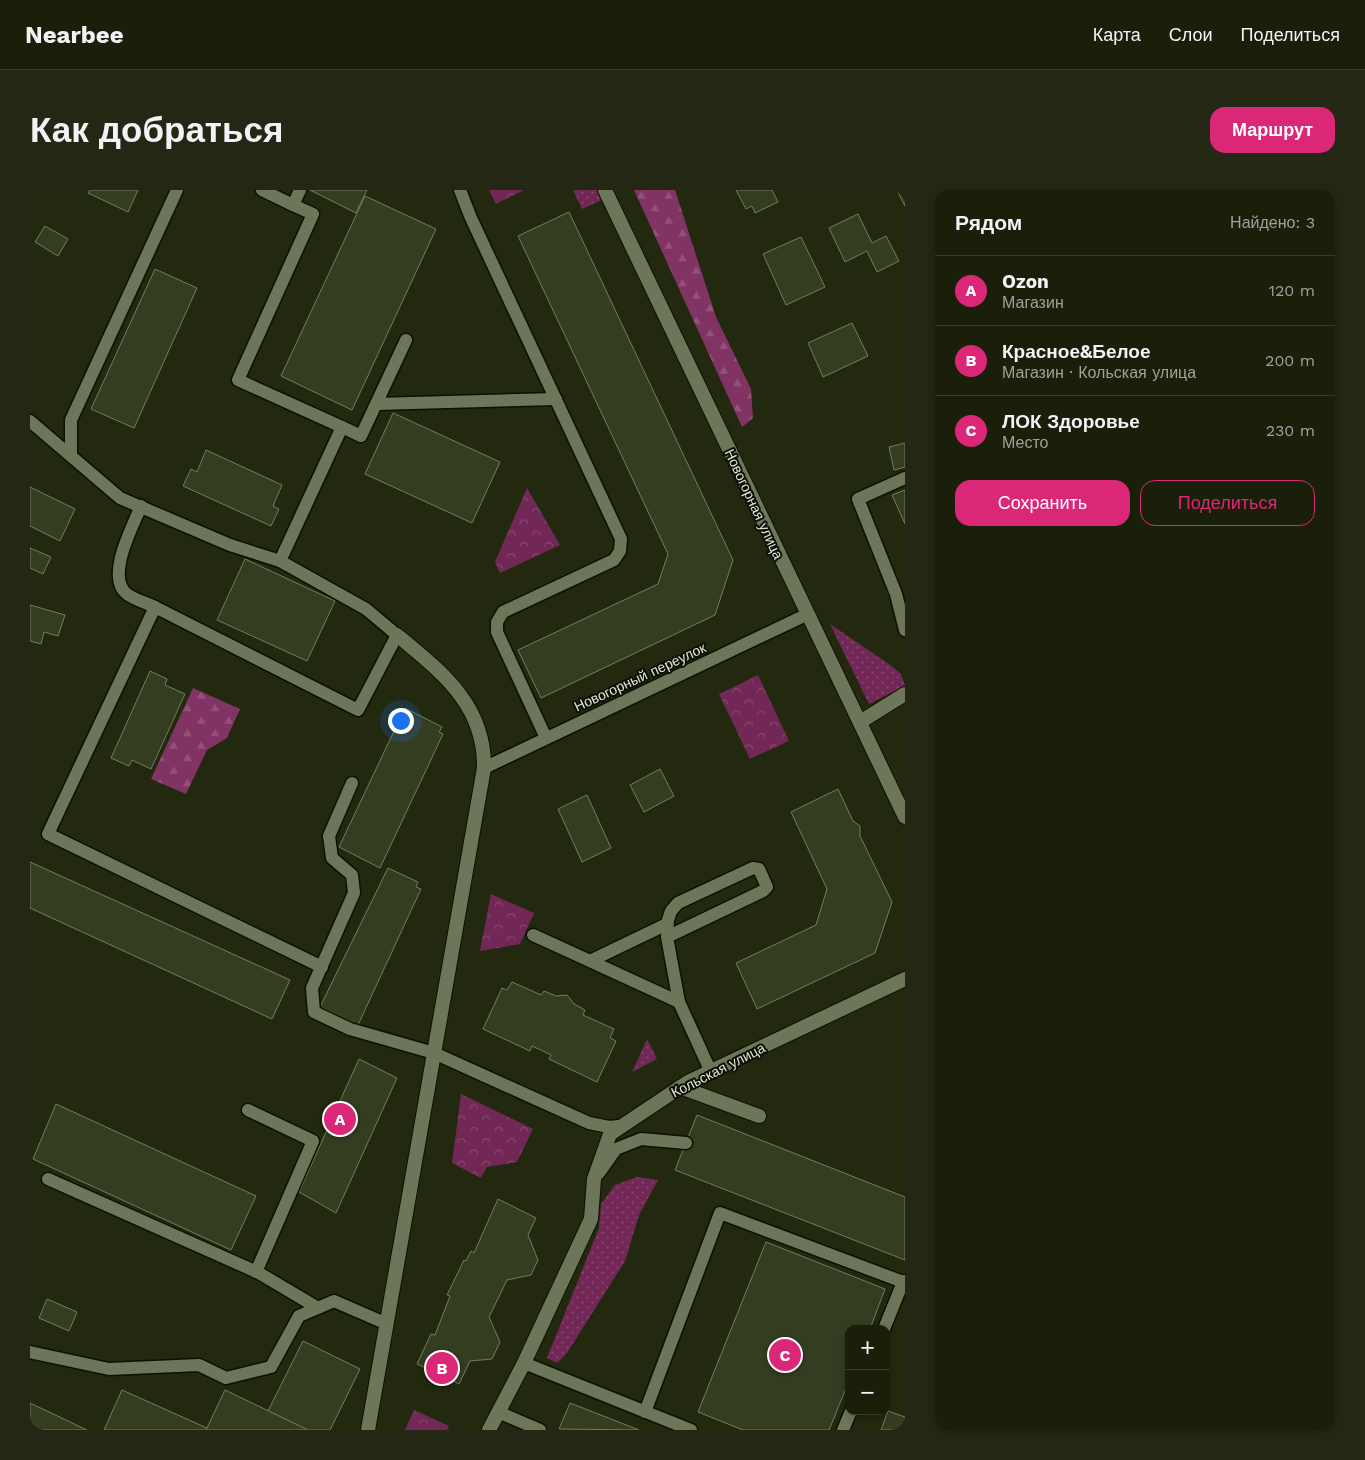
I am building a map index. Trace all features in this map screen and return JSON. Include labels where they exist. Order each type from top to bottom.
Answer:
[{"type":"street","name":"Новогорная улица","points":[[605,190],[905,816]]},
{"type":"street","points":[[368,1430],[485,754],[479,728],[452,682],[397,634]]},
{"type":"street","points":[[860,722],[905,694]]},
{"type":"street","name":"Кольская улица","points":[[489,1430],[524,1363],[591,1219],[594,1179],[610,1134],[619,1126],[680,1087],[905,979]]},
{"type":"street","points":[[680,1087],[759,1116]]},
{"type":"lane","points":[[71,456],[71,420],[176,190]]},
{"type":"lane","points":[[262,190],[312,214],[238,380],[362,436],[406,340]]},
{"type":"lane","points":[[293,205],[300,190]]},
{"type":"lane","points":[[460,190],[471,218],[619,533],[621,544],[620,551],[614,560],[503,612],[498,618],[497,632],[546,738]]},
{"type":"lane","points":[[376,404],[556,399]]},
{"type":"lane","points":[[30,421],[120,498],[141,506],[230,545],[280,561],[366,609],[397,634],[358,710],[126,593],[119,579],[119,561],[141,506]]},
{"type":"lane","points":[[280,561],[342,427]]},
{"type":"lane","points":[[905,478],[858,499],[901,592],[905,630]]},
{"type":"lane","points":[[156,608],[48,834],[322,967]]},
{"type":"lane","name":"Новогорный переулок","points":[[484,768],[808,614]]},
{"type":"lane","points":[[352,783],[329,836],[332,858],[352,875],[354,893],[312,988],[314,1012],[350,1029],[434,1053],[589,1123],[619,1126]]},
{"type":"lane","points":[[590,961],[667,930],[763,891],[767,887],[758,868],[753,868],[678,903],[669,914],[667,930],[678,1002],[711,1072]]},
{"type":"lane","points":[[534,935],[678,1002]]},
{"type":"lane","points":[[248,1110],[313,1141],[256,1272]]},
{"type":"lane","points":[[594,1179],[616,1149],[642,1139],[686,1143]]},
{"type":"lane","points":[[48,1179],[256,1272],[318,1308]]},
{"type":"lane","points":[[645,1412],[720,1213],[904,1282],[886,1325]]},
{"type":"lane","points":[[30,1352],[109,1369],[199,1365],[226,1378],[271,1367],[299,1316],[334,1301],[387,1324]]},
{"type":"lane","points":[[524,1363],[691,1430]]},
{"type":"lane","points":[[498,1412],[540,1430]]},
{"type":"lane","points":[[843,1430],[849,1415]]},
{"type":"green space","points":[[489,190],[524,190],[496,204]]},
{"type":"green space","points":[[573,190],[598,190],[602,200],[582,209]]},
{"type":"green space","points":[[634,190],[675,190],[716,317],[751,389],[753,418],[742,427]]},
{"type":"green space","points":[[527,488],[560,545],[500,573],[495,562]]},
{"type":"green space","points":[[830,624],[893,667],[901,674],[905,686],[869,704]]},
{"type":"green space","points":[[758,675],[789,741],[750,759],[719,694]]},
{"type":"green space","points":[[193,688],[240,709],[227,738],[207,750],[186,794],[151,779]]},
{"type":"green space","points":[[491,894],[534,913],[520,944],[480,951]]},
{"type":"green space","points":[[647,1039],[657,1059],[632,1072]]},
{"type":"green space","points":[[461,1094],[533,1129],[517,1162],[487,1167],[481,1178],[452,1163]]},
{"type":"green space","points":[[637,1177],[658,1180],[639,1215],[625,1261],[567,1353],[557,1363],[547,1358],[599,1228],[601,1204],[615,1185]]},
{"type":"green space","points":[[414,1410],[449,1426],[447,1430],[405,1430]]},
{"type":"building","points":[[90,190],[138,190],[128,212],[88,193]]},
{"type":"building","points":[[310,190],[367,190],[356,213]]},
{"type":"building","points":[[736,190],[772,190],[778,202],[755,213],[752,206],[746,209]]},
{"type":"building","points":[[897,190],[905,190],[905,206]]},
{"type":"building","points":[[365,196],[436,229],[352,410],[281,376]]},
{"type":"building","points":[[569,212],[733,560],[715,615],[541,698],[518,650],[658,584],[668,554],[518,236]]},
{"type":"building","points":[[858,214],[872,243],[886,236],[899,261],[877,272],[867,251],[845,262],[829,228]]},
{"type":"building","points":[[45,226],[68,239],[58,256],[35,242]]},
{"type":"building","points":[[801,237],[825,287],[786,305],[763,254]]},
{"type":"building","points":[[155,269],[197,288],[134,428],[91,409]]},
{"type":"building","points":[[852,323],[868,356],[823,377],[808,343]]},
{"type":"building","points":[[393,413],[500,462],[472,523],[365,474]]},
{"type":"building","points":[[905,443],[905,467],[894,470],[889,447]]},
{"type":"building","points":[[206,450],[282,485],[273,506],[279,509],[271,526],[183,486],[191,469],[197,472]]},
{"type":"building","points":[[30,487],[75,509],[60,541],[30,526]]},
{"type":"building","points":[[905,490],[905,524],[892,495]]},
{"type":"building","points":[[30,548],[51,557],[43,574],[30,568]]},
{"type":"building","points":[[245,559],[335,601],[307,661],[217,620]]},
{"type":"building","points":[[30,605],[65,615],[58,636],[44,632],[41,644],[30,641]]},
{"type":"building","points":[[150,671],[167,679],[165,685],[185,694],[151,769],[132,760],[129,766],[111,758]]},
{"type":"building","points":[[405,708],[442,727],[439,732],[443,734],[380,868],[339,847]]},
{"type":"building","points":[[660,769],[674,796],[644,812],[630,785]]},
{"type":"building","points":[[838,789],[853,821],[860,826],[860,836],[892,902],[875,953],[757,1009],[736,963],[816,925],[827,889],[791,812]]},
{"type":"building","points":[[587,795],[611,848],[582,862],[558,809]]},
{"type":"building","points":[[30,862],[290,980],[272,1019],[30,908]]},
{"type":"building","points":[[388,868],[418,882],[416,887],[421,889],[358,1025],[320,1007]]},
{"type":"building","points":[[512,982],[541,995],[544,991],[556,996],[567,995],[574,1004],[585,1010],[583,1015],[614,1029],[610,1038],[616,1041],[597,1082],[549,1059],[551,1055],[541,1050],[532,1046],[530,1051],[483,1029],[502,988],[507,990]]},
{"type":"building","points":[[359,1059],[397,1078],[336,1213],[299,1192]]},
{"type":"building","points":[[56,1104],[256,1196],[231,1250],[33,1159]]},
{"type":"building","points":[[697,1115],[905,1197],[905,1260],[675,1170]]},
{"type":"building","points":[[498,1199],[536,1218],[528,1235],[538,1260],[531,1275],[507,1280],[489,1317],[500,1342],[492,1359],[470,1361],[459,1384],[417,1364],[431,1334],[435,1335],[450,1296],[447,1295],[464,1260],[466,1261],[471,1251],[474,1253]]},
{"type":"building","points":[[766,1242],[885,1289],[872,1325],[845,1325],[845,1391],[829,1430],[743,1430],[698,1412]]},
{"type":"building","points":[[47,1299],[77,1312],[69,1331],[39,1318]]},
{"type":"building","points":[[303,1341],[360,1369],[330,1430],[307,1430],[268,1411]]},
{"type":"building","points":[[122,1390],[207,1428],[206,1430],[104,1430]]},
{"type":"building","points":[[225,1390],[306,1429],[206,1430]]},
{"type":"building","points":[[30,1403],[87,1430],[30,1430]]},
{"type":"building","points":[[570,1403],[639,1430],[559,1429]]},
{"type":"building","points":[[890,1412],[905,1417],[905,1430],[881,1430],[887,1415],[890,1415]]},
{"type":"place","name":"Ozon","points":[[340,1119]]},
{"type":"place","name":"ЛОК Здоровье","points":[[785,1355]]},
{"type":"place","name":"Красное&Белое","points":[[442,1368]]}]
